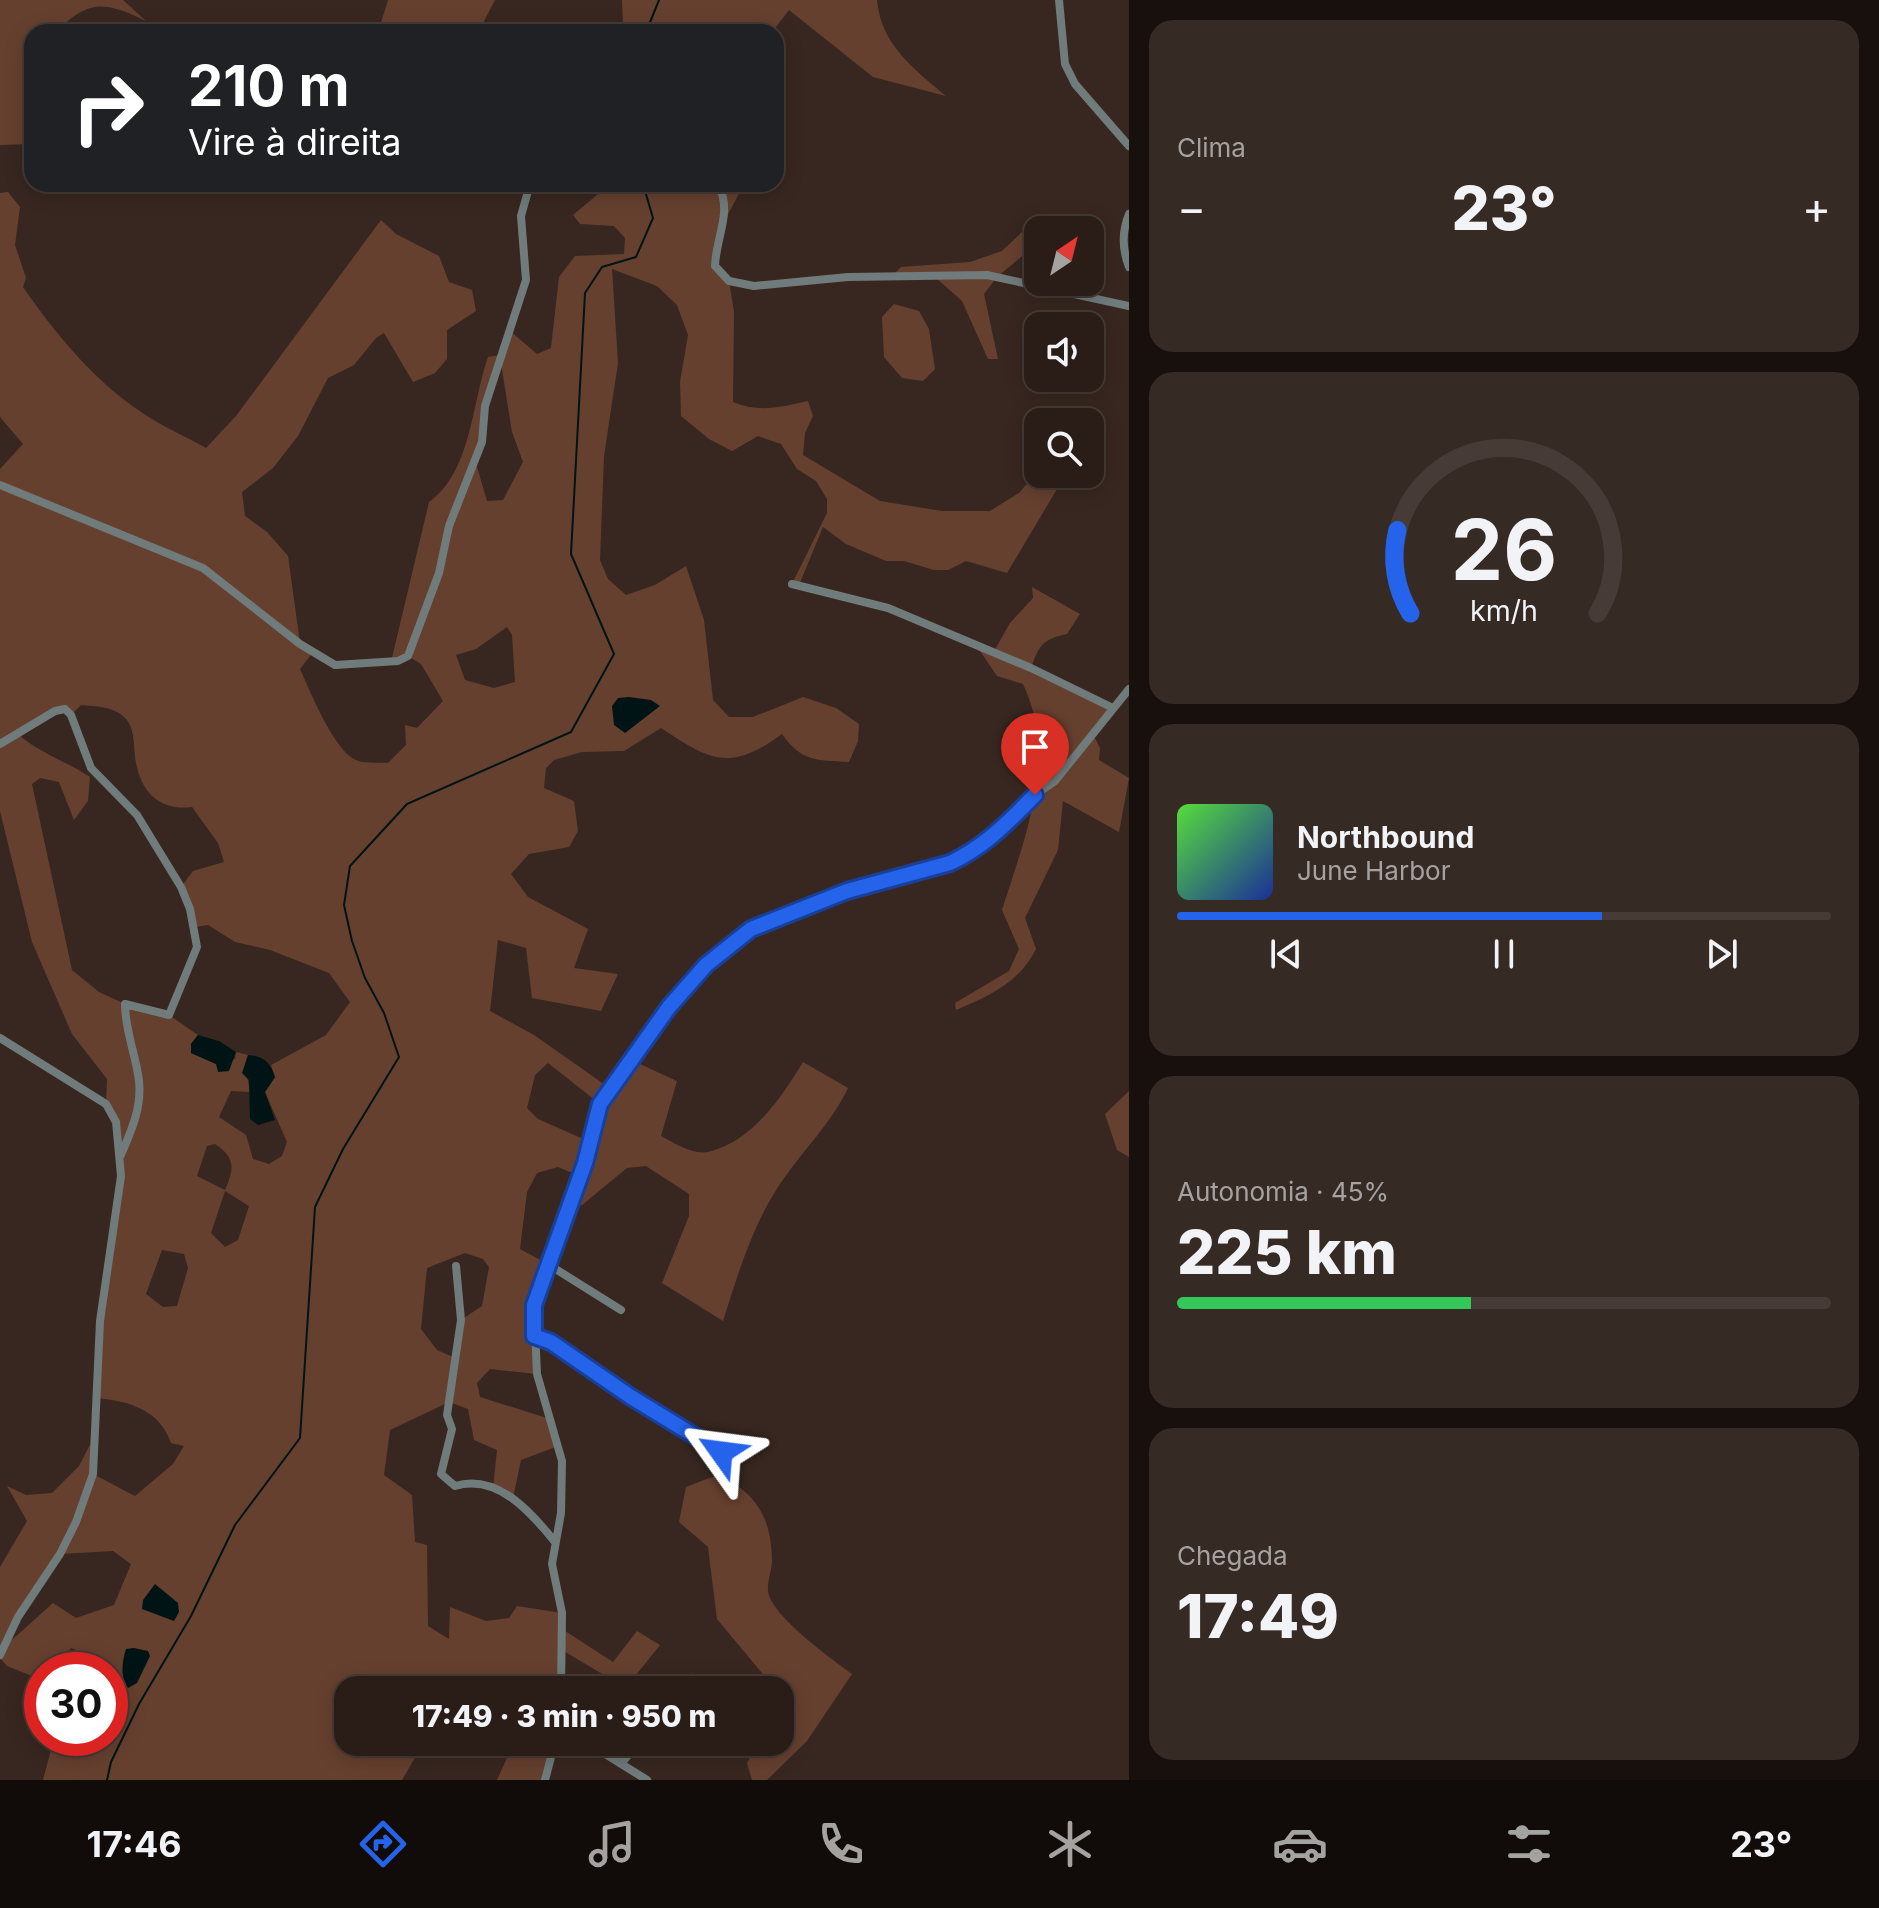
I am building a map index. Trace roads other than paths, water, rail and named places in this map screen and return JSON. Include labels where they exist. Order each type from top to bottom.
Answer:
[{"type":"street","points":[[1059,0],[1065,64],[1075,84],[1129,146]]},
{"type":"street","points":[[0,485],[203,568],[300,644],[335,665],[398,661],[408,656],[439,573],[449,526],[482,442],[485,406],[526,280],[521,216],[528,192]]},
{"type":"street","points":[[722,192],[726,199],[725,220],[715,245],[715,266],[729,281],[754,286],[848,277],[987,275],[1129,306]]},
{"type":"street","points":[[1129,214],[1124,236],[1124,254],[1129,267]]},
{"type":"street","points":[[792,584],[888,608],[1031,668],[1111,707]]},
{"type":"street","points":[[561,1676],[562,1613],[552,1564],[561,1513],[562,1461],[544,1406],[534,1336],[534,1305],[546,1263],[585,1163],[600,1104],[608,1088],[706,965],[751,929],[787,913],[950,863],[975,851],[1055,781],[1080,753],[1111,707],[1129,689]]},
{"type":"street","points":[[0,744],[55,711],[65,709],[71,715],[91,768],[137,815],[181,887],[190,909],[197,947],[169,1015],[125,1004],[125,1018],[139,1081],[139,1109],[119,1159]]},
{"type":"street","points":[[0,1038],[106,1104],[116,1122],[121,1176],[100,1321],[93,1474],[76,1522],[60,1554],[18,1617],[0,1655]]},
{"type":"street","points":[[546,1263],[621,1310]]},
{"type":"street","points":[[456,1266],[461,1320],[447,1415],[452,1429],[441,1474],[455,1486],[470,1482],[513,1498],[535,1517],[555,1542]]},
{"type":"street","points":[[534,1336],[551,1342],[631,1397],[721,1452]]},
{"type":"street","points":[[545,1780],[551,1756]]},
{"type":"street","points":[[608,1756],[647,1780]]},
{"type":"street","points":[[621,1764],[628,1756]]},
{"type":"waterway","points":[[649,24],[659,0]]},
{"type":"waterway","points":[[107,1780],[111,1762],[139,1704],[191,1616],[235,1525],[300,1438],[315,1207],[343,1149],[399,1057],[384,1013],[365,978],[352,941],[344,905],[350,866],[407,804],[571,732],[614,654],[571,554],[585,293],[602,267],[636,257],[653,218],[645,192]]}]
